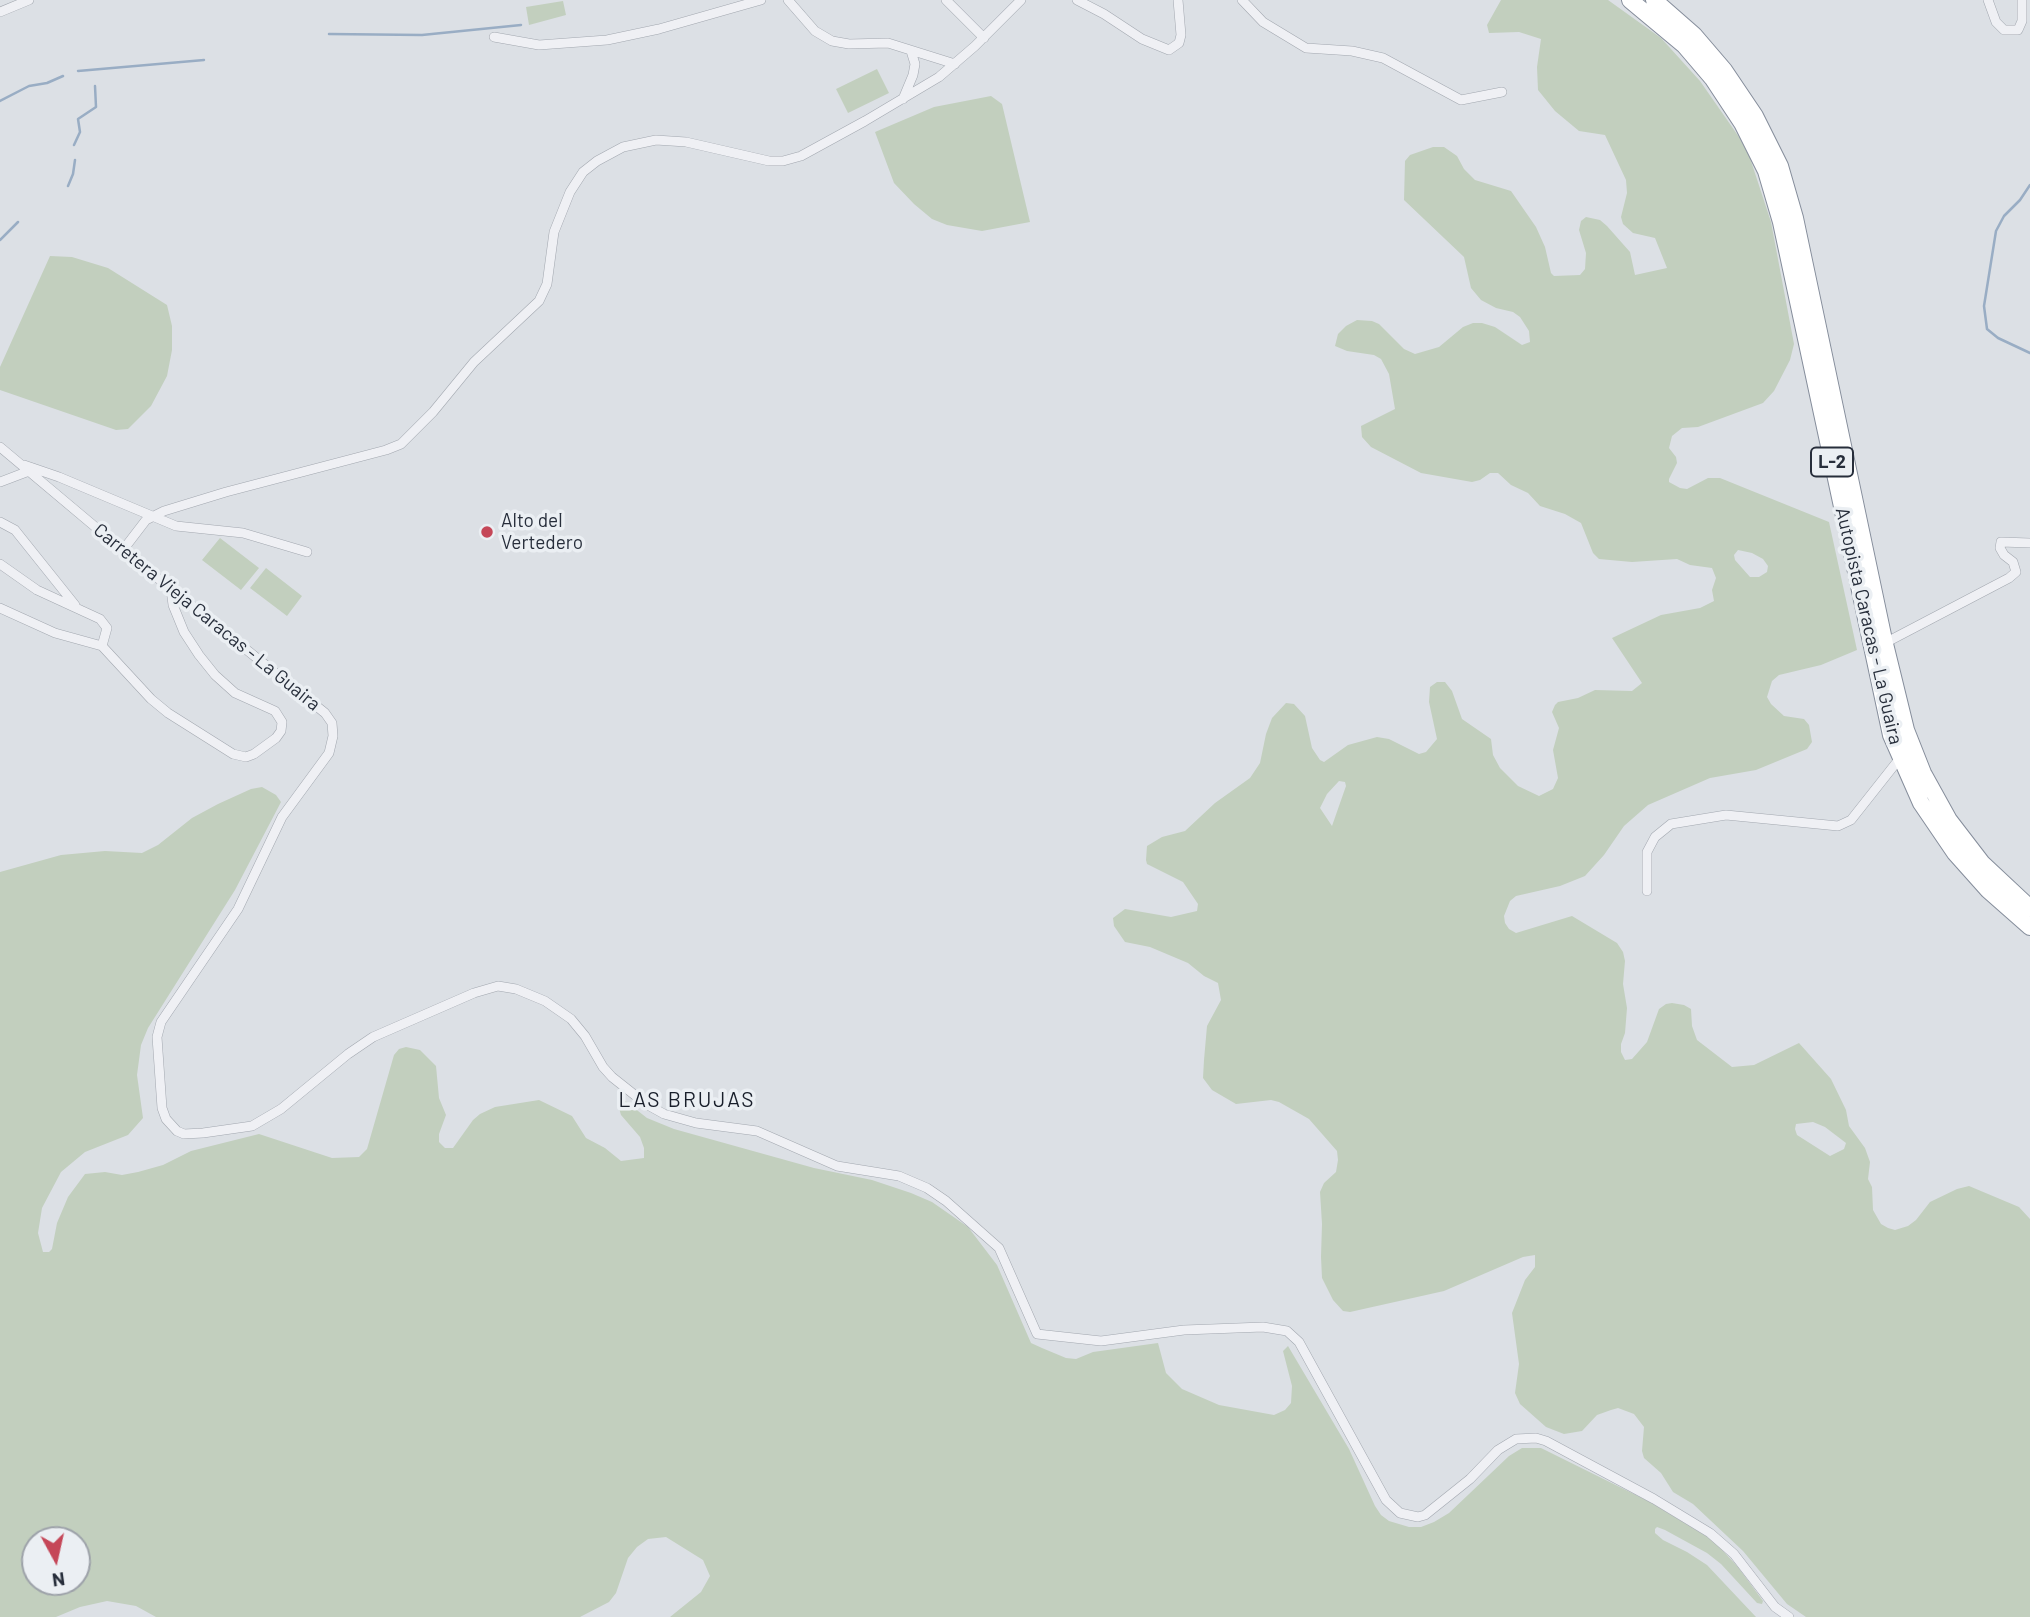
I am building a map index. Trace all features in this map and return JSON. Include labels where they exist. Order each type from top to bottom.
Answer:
[{"type":"highway","name":"Autopista Caracas - La Guaira","points":[[1630,0],[1684,45],[1713,79],[1742,123],[1766,171],[1781,222],[1882,697],[1900,758],[1921,803],[1955,853],[1988,890],[2030,927]]},
{"type":"highway","name":"Autopista Caracas - La Guaira","points":[[1654,0],[1694,35],[1724,69],[1755,116],[1780,166],[1795,218],[1885,643],[1913,753],[1934,796],[1982,863],[2030,908]]},
{"type":"street","points":[[0,12],[29,0]]},
{"type":"street","points":[[494,37],[539,45],[607,40],[659,29],[761,0]]},
{"type":"street","points":[[788,0],[815,31],[832,41],[849,44],[888,43],[955,64]]},
{"type":"street","points":[[946,0],[984,38]]},
{"type":"street","points":[[123,550],[150,517],[226,492],[401,444],[433,412],[474,362],[539,301],[547,284],[554,232],[570,192],[583,172],[610,154],[647,141],[670,140],[769,162],[783,161],[809,152],[939,77],[984,38],[1021,0]]},
{"type":"street","points":[[1077,0],[1168,50],[1179,43],[1181,35],[1178,0]]},
{"type":"street","points":[[1242,0],[1263,22],[1306,48],[1352,51],[1383,58],[1461,100],[1502,92]]},
{"type":"street","points":[[1988,0],[1996,22],[2004,30],[2018,30],[2022,21],[2022,0]]},
{"type":"street","points":[[903,99],[915,64],[911,51]]},
{"type":"street","name":"Carretera Vieja Caracas - La Guaira","points":[[0,447],[325,713],[332,723],[333,736],[329,753],[282,817],[238,909],[161,1022],[157,1037],[162,1108],[174,1129],[187,1134],[252,1126],[281,1109],[348,1054],[387,1030],[490,988],[516,989],[545,1001],[570,1019],[585,1036],[603,1068],[646,1104],[664,1114],[696,1124],[757,1131],[837,1166],[899,1176],[927,1188],[946,1201],[999,1248],[1037,1334],[1092,1342],[1184,1330],[1263,1327],[1287,1331],[1299,1342],[1386,1500],[1400,1513],[1418,1517],[1426,1515],[1470,1479],[1497,1450],[1516,1439],[1536,1438],[1654,1499],[1710,1533],[1734,1554],[1775,1607],[1789,1617]]},
{"type":"street","points":[[19,463],[176,526],[243,533],[307,552]]},
{"type":"street","points":[[0,482],[29,471]]},
{"type":"street","points":[[0,522],[15,530],[77,608]]},
{"type":"street","points":[[1885,643],[2016,572],[2013,562],[2000,548],[2001,542],[2030,544]]},
{"type":"street","points":[[0,564],[37,590],[100,618],[105,624],[106,634],[102,646]]},
{"type":"street","points":[[0,608],[55,633],[102,646],[161,707],[233,754],[246,757],[254,754],[276,738],[282,726],[275,710],[235,693],[215,675],[199,655],[178,618],[171,589]]},
{"type":"street","points":[[1647,891],[1647,852],[1655,837],[1671,824],[1726,815],[1838,826],[1851,820],[1900,758]]},
{"type":"green space","points":[[1501,0],[1608,0],[1661,38],[1700,81],[1739,137],[1750,158],[1771,222],[1794,344],[1790,360],[1774,391],[1763,403],[1698,427],[1682,428],[1672,436],[1669,448],[1677,463],[1669,482],[1687,489],[1708,478],[1720,478],[1829,522],[1857,650],[1821,665],[1779,675],[1772,681],[1767,697],[1771,704],[1784,716],[1804,719],[1809,725],[1812,742],[1807,749],[1756,770],[1710,778],[1648,805],[1624,826],[1585,876],[1560,886],[1516,896],[1510,901],[1504,916],[1505,923],[1516,933],[1572,916],[1617,943],[1625,961],[1623,984],[1627,1008],[1621,1052],[1625,1060],[1632,1059],[1647,1042],[1659,1009],[1672,1003],[1691,1009],[1692,1026],[1697,1040],[1732,1067],[1754,1065],[1799,1043],[1831,1079],[1846,1110],[1849,1126],[1865,1148],[1870,1162],[1868,1179],[1872,1187],[1873,1210],[1881,1224],[1888,1228],[1895,1230],[1908,1226],[1930,1202],[1969,1186],[2019,1207],[2030,1219],[2030,1617],[1806,1617],[1787,1604],[1743,1551],[1693,1504],[1673,1492],[1661,1473],[1644,1458],[1644,1427],[1634,1414],[1618,1408],[1611,1410],[1597,1415],[1582,1431],[1564,1434],[1546,1427],[1520,1404],[1515,1393],[1519,1364],[1512,1313],[1525,1280],[1535,1267],[1535,1255],[1523,1257],[1444,1291],[1350,1312],[1343,1311],[1333,1300],[1322,1278],[1321,1257],[1320,1192],[1324,1183],[1336,1172],[1337,1151],[1309,1119],[1279,1102],[1271,1100],[1236,1104],[1212,1090],[1203,1078],[1204,1060],[1207,1026],[1221,1000],[1218,983],[1188,963],[1150,947],[1125,942],[1114,926],[1113,918],[1125,909],[1171,917],[1197,911],[1198,904],[1183,882],[1147,864],[1147,846],[1162,837],[1185,831],[1215,803],[1250,778],[1260,763],[1272,718],[1286,703],[1294,704],[1305,716],[1312,748],[1324,762],[1348,745],[1377,737],[1389,739],[1419,754],[1426,752],[1437,739],[1429,702],[1430,687],[1437,682],[1445,682],[1452,691],[1462,719],[1491,739],[1493,755],[1500,768],[1518,786],[1539,796],[1553,789],[1558,778],[1553,750],[1559,728],[1552,712],[1555,705],[1595,690],[1632,691],[1642,683],[1612,638],[1661,615],[1700,608],[1714,601],[1712,590],[1716,578],[1712,568],[1690,565],[1677,559],[1632,562],[1599,559],[1593,553],[1581,523],[1565,514],[1540,506],[1528,493],[1511,485],[1498,473],[1490,473],[1472,482],[1421,473],[1371,447],[1362,437],[1361,426],[1395,409],[1389,374],[1381,359],[1335,346],[1338,334],[1346,326],[1357,320],[1372,321],[1379,324],[1404,349],[1415,354],[1439,347],[1463,327],[1473,323],[1495,327],[1522,345],[1530,342],[1529,331],[1520,317],[1481,300],[1471,288],[1464,257],[1404,200],[1405,161],[1410,155],[1433,147],[1444,147],[1457,156],[1464,169],[1475,180],[1511,191],[1536,227],[1554,276],[1580,275],[1585,269],[1586,253],[1579,230],[1581,221],[1586,217],[1600,220],[1630,252],[1635,275],[1667,268],[1655,238],[1633,233],[1623,224],[1621,217],[1627,193],[1626,180],[1605,135],[1579,131],[1555,111],[1538,90],[1537,67],[1541,39],[1519,32],[1489,33],[1487,25]],"holes":[[[1738,550],[1763,559],[1768,566],[1767,572],[1759,577],[1750,577],[1735,560],[1734,555]],[[1339,781],[1345,782],[1332,826],[1320,808],[1327,794]],[[1813,1122],[1825,1127],[1846,1143],[1844,1149],[1830,1156],[1797,1135],[1796,1124]]]},
{"type":"green space","points":[[563,1],[566,15],[529,25],[526,7]]},
{"type":"green space","points":[[877,69],[889,93],[848,113],[836,89]]},
{"type":"green space","points":[[991,96],[1002,104],[1030,222],[982,231],[947,225],[932,219],[894,183],[875,132],[934,107]]},
{"type":"green space","points":[[50,256],[72,257],[108,268],[167,305],[172,326],[172,350],[167,376],[151,406],[128,429],[116,430],[0,390],[0,367]]},
{"type":"green space","points":[[220,538],[259,568],[241,590],[202,560]]},
{"type":"green space","points":[[266,568],[302,596],[287,616],[250,588]]},
{"type":"green space","points":[[262,787],[276,795],[281,802],[235,890],[148,1028],[141,1045],[137,1075],[143,1118],[128,1135],[85,1152],[61,1172],[42,1208],[38,1233],[43,1252],[52,1249],[57,1223],[68,1197],[85,1174],[105,1172],[122,1175],[138,1172],[163,1165],[191,1151],[259,1134],[332,1158],[359,1157],[367,1149],[394,1055],[399,1049],[406,1047],[420,1050],[436,1066],[439,1098],[446,1115],[439,1142],[445,1148],[453,1148],[480,1114],[495,1107],[539,1100],[572,1116],[586,1138],[621,1161],[644,1158],[640,1137],[621,1115],[619,1108],[624,1100],[647,1118],[674,1129],[814,1168],[872,1180],[911,1193],[932,1202],[968,1227],[997,1265],[1031,1343],[1066,1358],[1076,1359],[1093,1352],[1158,1343],[1166,1373],[1182,1389],[1219,1405],[1274,1415],[1285,1410],[1291,1403],[1292,1386],[1283,1351],[1288,1346],[1349,1449],[1375,1506],[1389,1521],[1409,1527],[1421,1527],[1434,1522],[1449,1513],[1509,1456],[1522,1448],[1541,1448],[1650,1502],[1714,1541],[1738,1567],[1763,1601],[1762,1604],[1757,1603],[1721,1564],[1707,1553],[1665,1530],[1657,1527],[1655,1529],[1655,1533],[1663,1540],[1707,1565],[1756,1617],[670,1617],[701,1592],[710,1576],[703,1560],[666,1537],[648,1539],[637,1547],[628,1558],[616,1593],[609,1602],[580,1617],[156,1617],[136,1606],[107,1601],[80,1607],[56,1617],[0,1617],[0,872],[61,855],[105,851],[142,853],[158,845],[192,818],[218,804]]},
{"type":"waterway","points":[[329,34],[422,35],[521,25]]},
{"type":"waterway","points":[[78,71],[204,60]]},
{"type":"waterway","points":[[0,101],[29,86],[47,83],[63,76]]},
{"type":"waterway","points":[[74,145],[80,132],[78,119],[96,107],[95,86]]},
{"type":"waterway","points":[[68,186],[75,160]]},
{"type":"waterway","points":[[2030,185],[2004,216],[1996,231],[1984,306],[1987,329],[1998,338],[2030,353]]},
{"type":"waterway","points":[[0,240],[18,222]]},
{"type":"place","name":"Alto del Vertedero","points":[[487,532]]},
{"type":"district","name":"LAS BRUJAS","points":[[687,1100]]}]
